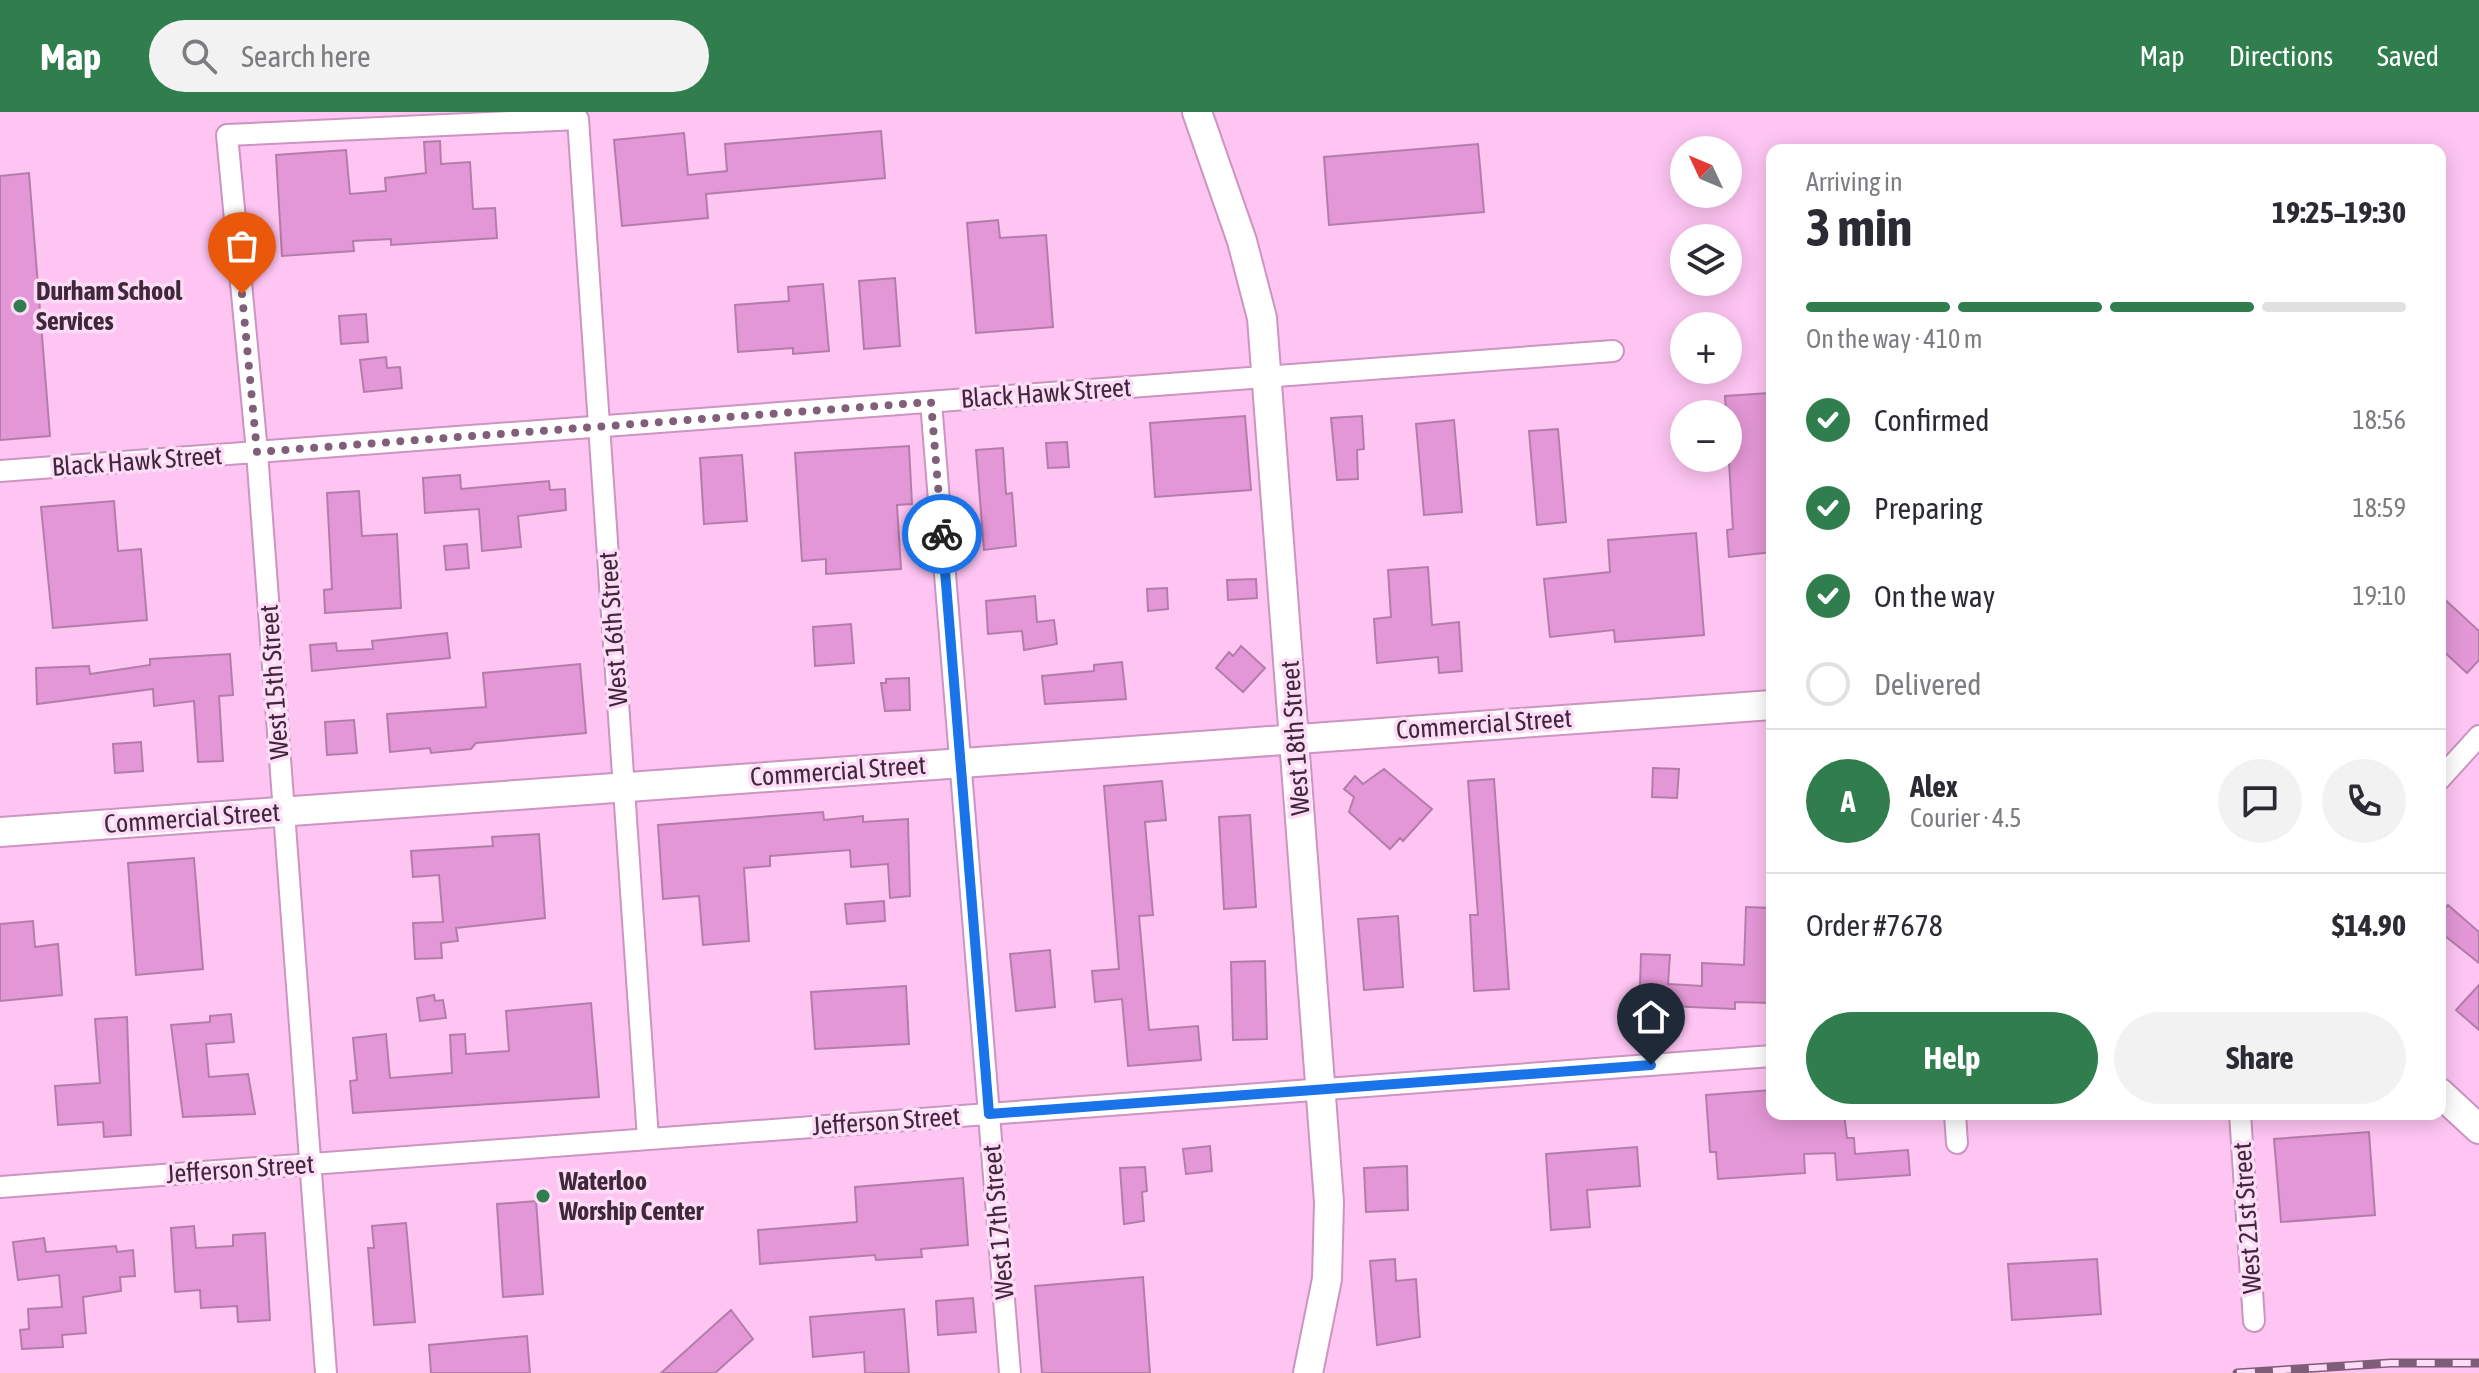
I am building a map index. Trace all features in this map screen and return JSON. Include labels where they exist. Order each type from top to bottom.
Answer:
[{"type":"street","name":"West 18th Street","points":[[1197,112],[1257,296],[1266,377],[1295,737],[1329,1237],[1320,1322],[1308,1373]]},
{"type":"street","name":"West 15th Street","points":[[326,1373],[257,452],[227,135],[578,119]]},
{"type":"street","name":"West 16th Street","points":[[578,119],[648,1139]]},
{"type":"street","name":"Black Hawk Street","points":[[0,471],[1613,351]]},
{"type":"street","name":"West 17th Street","points":[[931,402],[1010,1373]]},
{"type":"street","name":"Commercial Street","points":[[0,832],[1766,705]]},
{"type":"street","points":[[2446,772],[2479,736]]},
{"type":"street","name":"Jefferson Street","points":[[0,1187],[1766,1056]]},
{"type":"street","points":[[2446,1099],[2479,1129]]},
{"type":"street","points":[[1955,1120],[1957,1143]]},
{"type":"street","name":"West 21st Street","points":[[2240,1120],[2254,1321]]},
{"type":"building","points":[[881,131],[885,178],[706,194],[708,218],[622,226],[614,140],[684,133],[688,175],[727,171],[725,144]]},
{"type":"building","points":[[440,141],[441,164],[470,162],[473,209],[495,208],[497,238],[391,245],[391,239],[353,241],[354,251],[282,256],[276,155],[346,150],[350,194],[386,191],[385,178],[426,173],[424,142]]},
{"type":"building","points":[[1478,144],[1484,212],[1329,225],[1324,157]]},
{"type":"building","name":"Durham School Services","points":[[29,173],[50,436],[0,440],[0,176]]},
{"type":"building","points":[[998,220],[1000,238],[1046,235],[1053,327],[976,333],[967,223]]},
{"type":"building","points":[[895,278],[900,346],[864,349],[859,281]]},
{"type":"building","points":[[823,284],[829,351],[793,354],[793,348],[738,352],[735,305],[789,301],[788,287]]},
{"type":"building","points":[[366,314],[368,342],[341,344],[339,316]]},
{"type":"building","points":[[386,357],[387,368],[400,367],[402,388],[364,392],[360,360]]},
{"type":"building","points":[[1766,393],[1766,553],[1729,557],[1727,530],[1733,529],[1730,472],[1742,472],[1742,400],[1725,400],[1725,396]]},
{"type":"building","points":[[1245,416],[1251,490],[1155,497],[1150,423]]},
{"type":"building","points":[[1362,416],[1364,449],[1357,450],[1358,479],[1337,480],[1331,418]]},
{"type":"building","points":[[1454,420],[1462,512],[1424,515],[1416,424]]},
{"type":"building","points":[[1558,429],[1566,522],[1537,525],[1529,431]]},
{"type":"building","points":[[1067,442],[1069,467],[1048,468],[1046,443]]},
{"type":"building","points":[[909,446],[912,504],[897,505],[901,569],[826,574],[826,559],[802,561],[795,453]]},
{"type":"building","points":[[1003,448],[1006,494],[1012,493],[1016,546],[984,550],[976,450]]},
{"type":"building","points":[[742,455],[747,521],[704,524],[700,458]]},
{"type":"building","points":[[460,475],[461,489],[549,481],[550,490],[565,489],[566,510],[518,516],[521,547],[482,551],[479,509],[425,513],[423,478]]},
{"type":"building","points":[[359,491],[362,536],[397,534],[401,608],[325,613],[324,590],[332,589],[327,493]]},
{"type":"building","points":[[114,501],[118,551],[141,549],[147,620],[53,628],[41,507]]},
{"type":"building","points":[[1696,533],[1704,635],[1615,642],[1614,630],[1550,637],[1544,579],[1610,572],[1608,540]]},
{"type":"building","points":[[467,544],[469,568],[446,570],[444,546]]},
{"type":"building","points":[[1428,567],[1432,625],[1459,622],[1462,671],[1439,673],[1438,657],[1377,663],[1374,619],[1391,617],[1388,570]]},
{"type":"building","points":[[1256,579],[1257,598],[1228,600],[1227,580]]},
{"type":"building","points":[[1167,588],[1168,609],[1148,611],[1147,589]]},
{"type":"building","points":[[1035,596],[1037,622],[1054,620],[1057,644],[1024,650],[1022,631],[988,634],[986,601]]},
{"type":"building","points":[[2446,601],[2479,631],[2479,660],[2467,673],[2446,654]]},
{"type":"building","points":[[851,624],[854,663],[815,666],[813,627]]},
{"type":"building","points":[[447,633],[450,658],[312,671],[310,645],[336,643],[337,651],[373,649],[372,641]]},
{"type":"building","points":[[1241,646],[1265,668],[1243,692],[1216,668],[1229,652],[1233,656]]},
{"type":"building","points":[[230,654],[233,695],[219,696],[223,761],[198,762],[194,701],[154,706],[153,689],[37,704],[36,668],[89,666],[90,674],[150,665],[150,659]]},
{"type":"building","points":[[1122,662],[1126,699],[1045,704],[1042,676],[1094,671],[1094,665]]},
{"type":"building","points":[[580,664],[586,733],[476,743],[471,749],[431,753],[430,748],[390,752],[387,714],[486,707],[483,673]]},
{"type":"building","points":[[909,678],[910,710],[885,711],[881,683],[886,683],[886,679]]},
{"type":"building","points":[[354,720],[357,753],[327,755],[325,722]]},
{"type":"building","points":[[141,742],[143,771],[115,773],[113,744]]},
{"type":"building","points":[[1653,768],[1679,769],[1677,798],[1652,797]]},
{"type":"building","points":[[1384,769],[1432,809],[1403,841],[1400,838],[1390,849],[1349,812],[1354,797],[1344,789],[1355,776],[1363,784]]},
{"type":"building","points":[[1494,779],[1509,989],[1474,991],[1470,915],[1478,915],[1468,781]]},
{"type":"building","points":[[1162,781],[1166,820],[1145,822],[1153,915],[1139,916],[1149,1030],[1198,1026],[1201,1060],[1128,1066],[1122,999],[1095,1002],[1092,971],[1119,969],[1104,786]]},
{"type":"building","points":[[823,812],[824,820],[863,816],[863,822],[908,819],[910,896],[890,898],[888,864],[851,867],[850,850],[770,856],[770,866],[744,868],[749,941],[703,945],[699,896],[663,899],[658,825]]},
{"type":"building","points":[[1250,815],[1256,907],[1224,909],[1219,817]]},
{"type":"building","points":[[539,834],[545,918],[456,928],[458,941],[441,943],[442,958],[415,959],[413,923],[443,922],[439,875],[413,877],[411,851],[493,846],[492,837]]},
{"type":"building","points":[[194,858],[203,969],[136,975],[128,863]]},
{"type":"building","points":[[884,901],[885,921],[847,924],[845,904]]},
{"type":"building","points":[[2448,905],[2479,932],[2479,963],[2446,937]]},
{"type":"building","points":[[1746,907],[1766,908],[1766,1003],[1735,1002],[1735,1009],[1668,1006],[1667,1018],[1639,1018],[1641,954],[1670,955],[1668,984],[1702,986],[1702,963],[1744,965]]},
{"type":"building","points":[[1398,916],[1403,987],[1364,990],[1358,919]]},
{"type":"building","points":[[33,921],[35,947],[58,944],[62,995],[0,1001],[0,924]]},
{"type":"building","points":[[1050,950],[1055,1007],[1016,1011],[1010,954]]},
{"type":"building","points":[[1265,961],[1267,1039],[1233,1040],[1231,962]]},
{"type":"building","points":[[2479,985],[2479,1030],[2456,1010]]},
{"type":"building","points":[[906,986],[909,1044],[815,1049],[811,992]]},
{"type":"building","points":[[434,995],[435,1001],[443,1000],[446,1018],[420,1021],[417,998]]},
{"type":"building","points":[[591,1003],[599,1097],[353,1113],[350,1081],[357,1080],[353,1038],[386,1034],[390,1078],[452,1073],[450,1035],[465,1034],[466,1054],[509,1051],[506,1011]]},
{"type":"building","points":[[231,1014],[234,1042],[206,1044],[209,1077],[248,1074],[255,1114],[183,1117],[171,1025],[210,1022],[210,1016]]},
{"type":"building","points":[[127,1017],[131,1135],[104,1137],[103,1122],[58,1125],[55,1086],[100,1083],[95,1019]]},
{"type":"building","points":[[1766,1090],[1766,1120],[1845,1120],[1847,1138],[1854,1138],[1855,1154],[1908,1150],[1910,1175],[1837,1180],[1835,1153],[1804,1154],[1805,1173],[1718,1179],[1716,1152],[1710,1152],[1706,1095]]},
{"type":"building","points":[[2369,1132],[2375,1215],[2281,1222],[2274,1139]]},
{"type":"building","points":[[1210,1146],[1212,1171],[1186,1174],[1183,1149]]},
{"type":"building","points":[[1637,1147],[1640,1186],[1587,1190],[1590,1227],[1551,1230],[1546,1154]]},
{"type":"building","points":[[1407,1166],[1408,1210],[1366,1212],[1364,1168]]},
{"type":"building","points":[[1145,1167],[1147,1191],[1142,1192],[1144,1221],[1124,1224],[1120,1168]]},
{"type":"building","points":[[963,1178],[968,1245],[921,1249],[922,1257],[876,1260],[875,1255],[760,1264],[758,1230],[857,1222],[855,1187]]},
{"type":"building","points":[[536,1201],[543,1294],[503,1297],[497,1204]]},
{"type":"building","points":[[406,1223],[415,1322],[374,1325],[368,1248],[374,1248],[372,1226]]},
{"type":"building","points":[[194,1226],[196,1248],[233,1246],[233,1235],[265,1233],[270,1320],[238,1322],[237,1306],[201,1308],[200,1290],[175,1292],[171,1228]]},
{"type":"building","points":[[44,1238],[46,1252],[116,1246],[117,1252],[133,1250],[135,1276],[120,1277],[121,1291],[83,1297],[86,1333],[62,1335],[63,1347],[22,1349],[20,1330],[29,1329],[28,1309],[62,1307],[59,1275],[18,1280],[13,1242]]},
{"type":"building","points":[[1395,1259],[1396,1281],[1416,1279],[1420,1337],[1377,1345],[1370,1261]]},
{"type":"building","points":[[2097,1259],[2101,1314],[2012,1320],[2008,1264]]},
{"type":"building","points":[[1143,1277],[1150,1373],[1042,1373],[1035,1286]]},
{"type":"building","points":[[973,1298],[976,1332],[938,1335],[936,1301]]},
{"type":"building","points":[[904,1309],[909,1373],[865,1373],[864,1352],[813,1357],[810,1317]]},
{"type":"building","points":[[731,1310],[753,1339],[715,1373],[661,1373]]},
{"type":"building","points":[[527,1336],[530,1373],[431,1373],[429,1345]]},
{"type":"railway","points":[[2237,1373],[2391,1363],[2479,1363]]},
{"type":"way so far","points":[[242,294],[257,452],[931,402],[942,534]]},
{"type":"place","name":"Durham School Services","points":[[20,306]]},
{"type":"place","name":"Waterloo Worship Center","points":[[543,1196]]},
{"type":"route","points":[[942,534],[989,1114],[1651,1065]]}]
